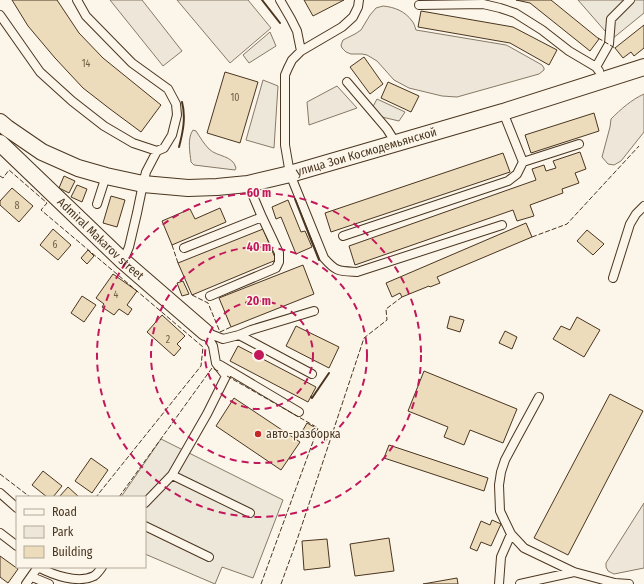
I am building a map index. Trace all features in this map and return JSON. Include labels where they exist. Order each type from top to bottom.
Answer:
[{"type":"street","name":"улица Зои Космодемьянской","points":[[2,128],[42,152],[78,168],[106,176],[143,184],[188,188],[248,184],[290,174],[502,112],[601,74],[644,67]]},
{"type":"street","name":"Admiral Makarov street","points":[[0,143],[123,261],[205,332]]},
{"type":"lane","points":[[77,0],[86,16],[132,63],[168,90],[176,104],[177,115],[172,135],[164,148],[157,152],[146,172],[129,247],[123,261]]},
{"type":"lane","points":[[280,0],[292,18],[297,31],[301,51]]},
{"type":"lane","points":[[359,0],[358,8],[353,17],[342,27],[301,51],[292,60],[285,75],[285,145],[290,174],[324,258],[330,265],[339,271],[357,272],[502,225]]},
{"type":"lane","points":[[419,5],[483,4],[515,13],[542,30],[601,74],[609,44],[611,19],[630,0]]},
{"type":"lane","points":[[0,15],[40,72],[67,96],[104,126],[133,143],[157,152]]},
{"type":"lane","points":[[347,82],[387,129],[394,144]]},
{"type":"lane","points":[[502,112],[523,162]]},
{"type":"lane","points":[[343,236],[508,180],[517,174],[523,162],[579,144]]},
{"type":"lane","points":[[97,204],[106,176]]},
{"type":"lane","points":[[210,296],[276,268],[279,262],[280,253],[248,184]]},
{"type":"lane","points":[[613,278],[630,224],[636,214],[644,206]]},
{"type":"lane","points":[[184,248],[262,217]]},
{"type":"lane","points":[[205,332],[222,339],[314,311]]},
{"type":"lane","points":[[146,503],[172,475],[207,414],[226,376],[216,362],[213,346],[205,332]]},
{"type":"lane","points":[[239,335],[312,374]]},
{"type":"lane","points":[[216,362],[299,412]]},
{"type":"lane","points":[[539,397],[505,460],[501,472],[499,485],[500,511],[511,534],[524,548],[574,572],[615,583],[629,584]]},
{"type":"lane","points":[[172,475],[250,513]]},
{"type":"lane","points":[[0,493],[16,507]]},
{"type":"lane","points":[[146,526],[209,557]]},
{"type":"lane","points":[[0,533],[16,545]]},
{"type":"lane","points":[[499,584],[501,557],[511,534]]},
{"type":"lane","points":[[26,584],[37,568]]},
{"type":"lane","points":[[41,568],[72,580],[81,581],[94,576],[101,568]]},
{"type":"lane","points":[[520,584],[574,572]]},
{"type":"lane","points":[[32,576],[49,584]]},
{"type":"green space","points":[[110,0],[142,0],[182,51],[163,66]]},
{"type":"green space","points":[[177,0],[248,0],[271,28],[230,63]]},
{"type":"green space","points":[[383,6],[391,7],[403,12],[413,22],[416,30],[506,45],[542,65],[544,70],[539,74],[457,97],[442,96],[409,88],[394,80],[377,61],[367,55],[351,54],[346,52],[341,45],[343,40],[361,30],[376,8]]},
{"type":"green space","points":[[337,86],[357,108],[309,125],[307,102]]},
{"type":"green space","points":[[644,94],[644,132],[621,161],[614,165],[608,164],[602,157],[611,119],[626,105]]},
{"type":"green space","points":[[193,130],[196,131],[212,152],[232,161],[236,168],[235,170],[194,165],[191,162],[189,146],[191,133]]},
{"type":"green space","points":[[644,503],[644,568],[614,574],[608,571],[606,563]]},
{"type":"shaded area","points":[[578,0],[644,0],[644,13],[612,39]]},
{"type":"shaded area","points":[[270,32],[276,46],[249,63],[243,55]]},
{"type":"shaded area","points":[[263,80],[278,86],[274,148],[246,140]]},
{"type":"shaded area","points":[[377,99],[405,112],[399,121],[369,114]]},
{"type":"shaded area","points":[[161,439],[283,500],[253,578],[222,567],[215,584],[146,554],[146,496],[122,496]]},
{"type":"building","points":[[12,0],[57,0],[79,33],[103,58],[161,105],[141,132],[83,88],[28,26]]},
{"type":"building","points":[[304,0],[344,0],[313,16]]},
{"type":"building","points":[[516,0],[551,0],[599,39],[590,51],[530,3]]},
{"type":"building","points":[[421,11],[513,27],[557,50],[549,65],[510,43],[418,27]]},
{"type":"building","points":[[644,25],[644,48],[634,56],[631,52],[623,58],[615,48]]},
{"type":"building","points":[[364,57],[383,84],[370,94],[350,67]]},
{"type":"building","points":[[225,72],[258,82],[240,143],[207,133]]},
{"type":"building","points":[[388,82],[419,96],[411,112],[381,98]]},
{"type":"building","points":[[594,113],[599,131],[531,153],[525,135]]},
{"type":"building","points":[[580,152],[586,169],[575,173],[579,183],[562,189],[563,193],[530,205],[534,216],[517,221],[513,210],[355,265],[349,246],[536,180],[532,169],[544,165],[546,171],[556,168],[553,161]]},
{"type":"building","points":[[503,153],[510,172],[331,232],[325,213]]},
{"type":"building","points":[[64,176],[75,181],[69,193],[59,188]]},
{"type":"building","points":[[77,185],[87,189],[82,202],[71,197]]},
{"type":"building","points":[[12,188],[33,206],[19,222],[0,205],[0,201]]},
{"type":"building","points":[[111,196],[125,200],[117,227],[103,223]]},
{"type":"building","points":[[288,200],[301,232],[305,231],[312,247],[296,254],[281,217],[276,219],[272,207]]},
{"type":"building","points":[[220,208],[226,222],[172,245],[162,221],[190,209],[195,219]]},
{"type":"building","points":[[526,223],[532,237],[437,277],[440,283],[402,297],[400,293],[392,297],[386,283]]},
{"type":"building","points":[[53,229],[71,245],[58,260],[40,245]]},
{"type":"building","points":[[263,229],[276,260],[192,295],[178,263]]},
{"type":"building","points":[[587,230],[604,244],[593,255],[577,241]]},
{"type":"building","points":[[88,250],[94,256],[87,264],[81,258]]},
{"type":"building","points":[[303,265],[314,294],[231,327],[219,298]]},
{"type":"building","points":[[113,274],[137,291],[127,305],[132,309],[128,315],[119,309],[114,315],[102,307],[104,304],[96,298]]},
{"type":"building","points":[[183,281],[189,294],[182,296],[177,283]]},
{"type":"building","points":[[82,296],[96,305],[84,322],[71,313]]},
{"type":"building","points":[[162,315],[185,336],[177,344],[181,348],[174,356],[147,332]]},
{"type":"building","points":[[450,316],[464,320],[460,332],[447,328]]},
{"type":"building","points":[[577,317],[600,330],[584,357],[553,339],[561,326],[570,330]]},
{"type":"building","points":[[296,326],[339,347],[329,368],[286,346]]},
{"type":"building","points":[[505,331],[517,337],[512,349],[499,343]]},
{"type":"building","points":[[238,346],[316,387],[308,402],[230,361]]},
{"type":"building","points":[[424,371],[517,409],[503,443],[470,430],[464,445],[444,437],[448,427],[408,411]]},
{"type":"building","points":[[610,394],[643,411],[568,555],[534,538]]},
{"type":"building","name":"авто-разборка","points":[[234,398],[300,442],[281,470],[216,426]]},
{"type":"building","points":[[307,423],[316,428],[312,435],[303,430]]},
{"type":"building","points":[[389,445],[488,478],[484,491],[384,458]]},
{"type":"building","points":[[91,458],[108,470],[92,493],[75,481]]},
{"type":"building","points":[[43,471],[62,486],[54,496],[46,496],[32,485]]},
{"type":"building","points":[[68,487],[78,496],[60,496]]},
{"type":"building","points":[[492,520],[501,524],[491,546],[481,542],[477,551],[470,548],[481,521],[490,525]]},
{"type":"building","points":[[389,538],[394,571],[355,576],[350,544]]},
{"type":"building","points":[[327,539],[330,567],[304,570],[302,541]]},
{"type":"building","points":[[0,556],[18,569],[8,583],[0,577]]},
{"type":"building","points":[[457,578],[458,584],[423,584]]},
{"type":"fence","points":[[598,38],[615,48]]},
{"type":"fence","points":[[532,237],[567,224],[639,146]]},
{"type":"fence","points":[[0,176],[3,178],[9,170],[47,203],[41,210],[203,347],[201,366],[97,496]]},
{"type":"fence","points":[[172,245],[178,263]]},
{"type":"fence","points":[[192,295],[208,303],[220,332],[231,327]]},
{"type":"fence","points":[[281,584],[364,338],[387,320],[386,309],[402,297]]},
{"type":"fence","points":[[120,496],[212,368],[220,372]]},
{"type":"fence","points":[[227,376],[318,428],[261,584]]},
{"type":"fence","points":[[0,474],[29,496]]},
{"type":"wall","points":[[262,0],[280,23]]},
{"type":"wall","points":[[179,147],[184,124],[182,102]]},
{"type":"wall","points":[[295,199],[319,260]]},
{"type":"wall","points":[[311,397],[312,398],[329,373]]},
{"type":"place","name":"авто-разборка","points":[[258,434]]}]
